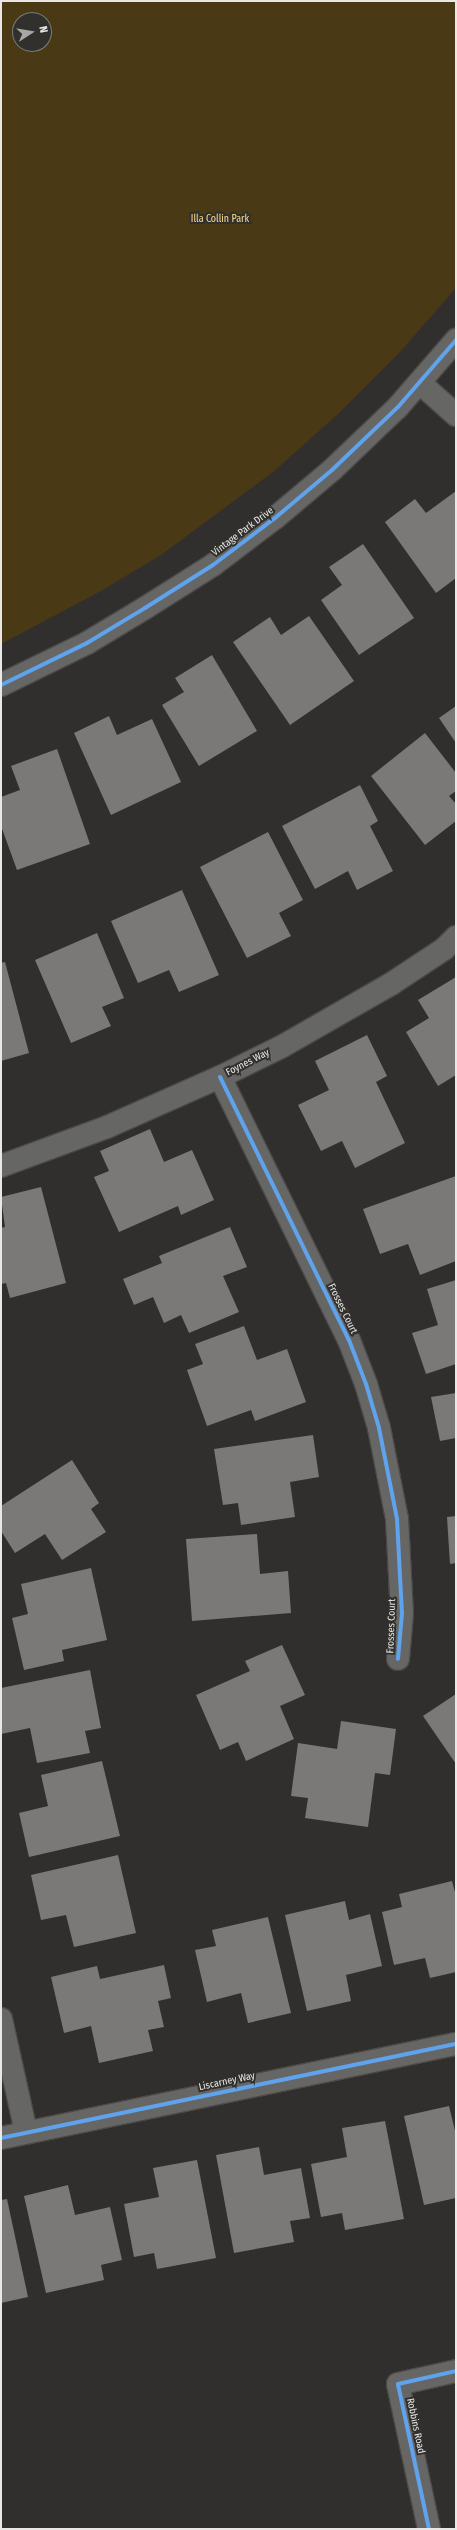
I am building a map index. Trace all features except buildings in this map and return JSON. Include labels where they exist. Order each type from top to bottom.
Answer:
[{"type":"street","name":"Vintage Park Drive","points":[[1,685],[87,643],[213,565],[275,518],[332,470],[420,383],[456,340]]},
{"type":"street","points":[[420,383],[456,415]]},
{"type":"street","name":"Foynes Way","points":[[1,1166],[107,1127],[220,1077],[281,1047],[391,984],[444,949],[456,937]]},
{"type":"street","name":"Frosses Court","points":[[220,1077],[349,1340],[366,1384],[386,1458],[396,1519],[402,1613],[398,1660]]},
{"type":"street","points":[[1,2018],[26,2132]]},
{"type":"street","name":"Liscarney Way","points":[[1,2138],[456,2044]]},
{"type":"street","name":"Robbins Road","points":[[429,2529],[398,2384],[456,2371]]},
{"type":"green space","name":"Illa Collin Park","points":[[1,1],[456,1],[456,288],[399,353],[338,414],[273,472],[161,555],[99,592],[1,644]]},
{"type":"cycle path","points":[[1,685],[87,643],[145,608],[213,565],[275,518],[332,470],[398,407],[456,340]]},
{"type":"cycle path","points":[[220,1077],[349,1340],[366,1384],[379,1428],[397,1519],[402,1613],[398,1659]]},
{"type":"cycle path","points":[[1,2138],[456,2044]]},
{"type":"cycle path","points":[[429,2529],[398,2384],[456,2371]]}]
